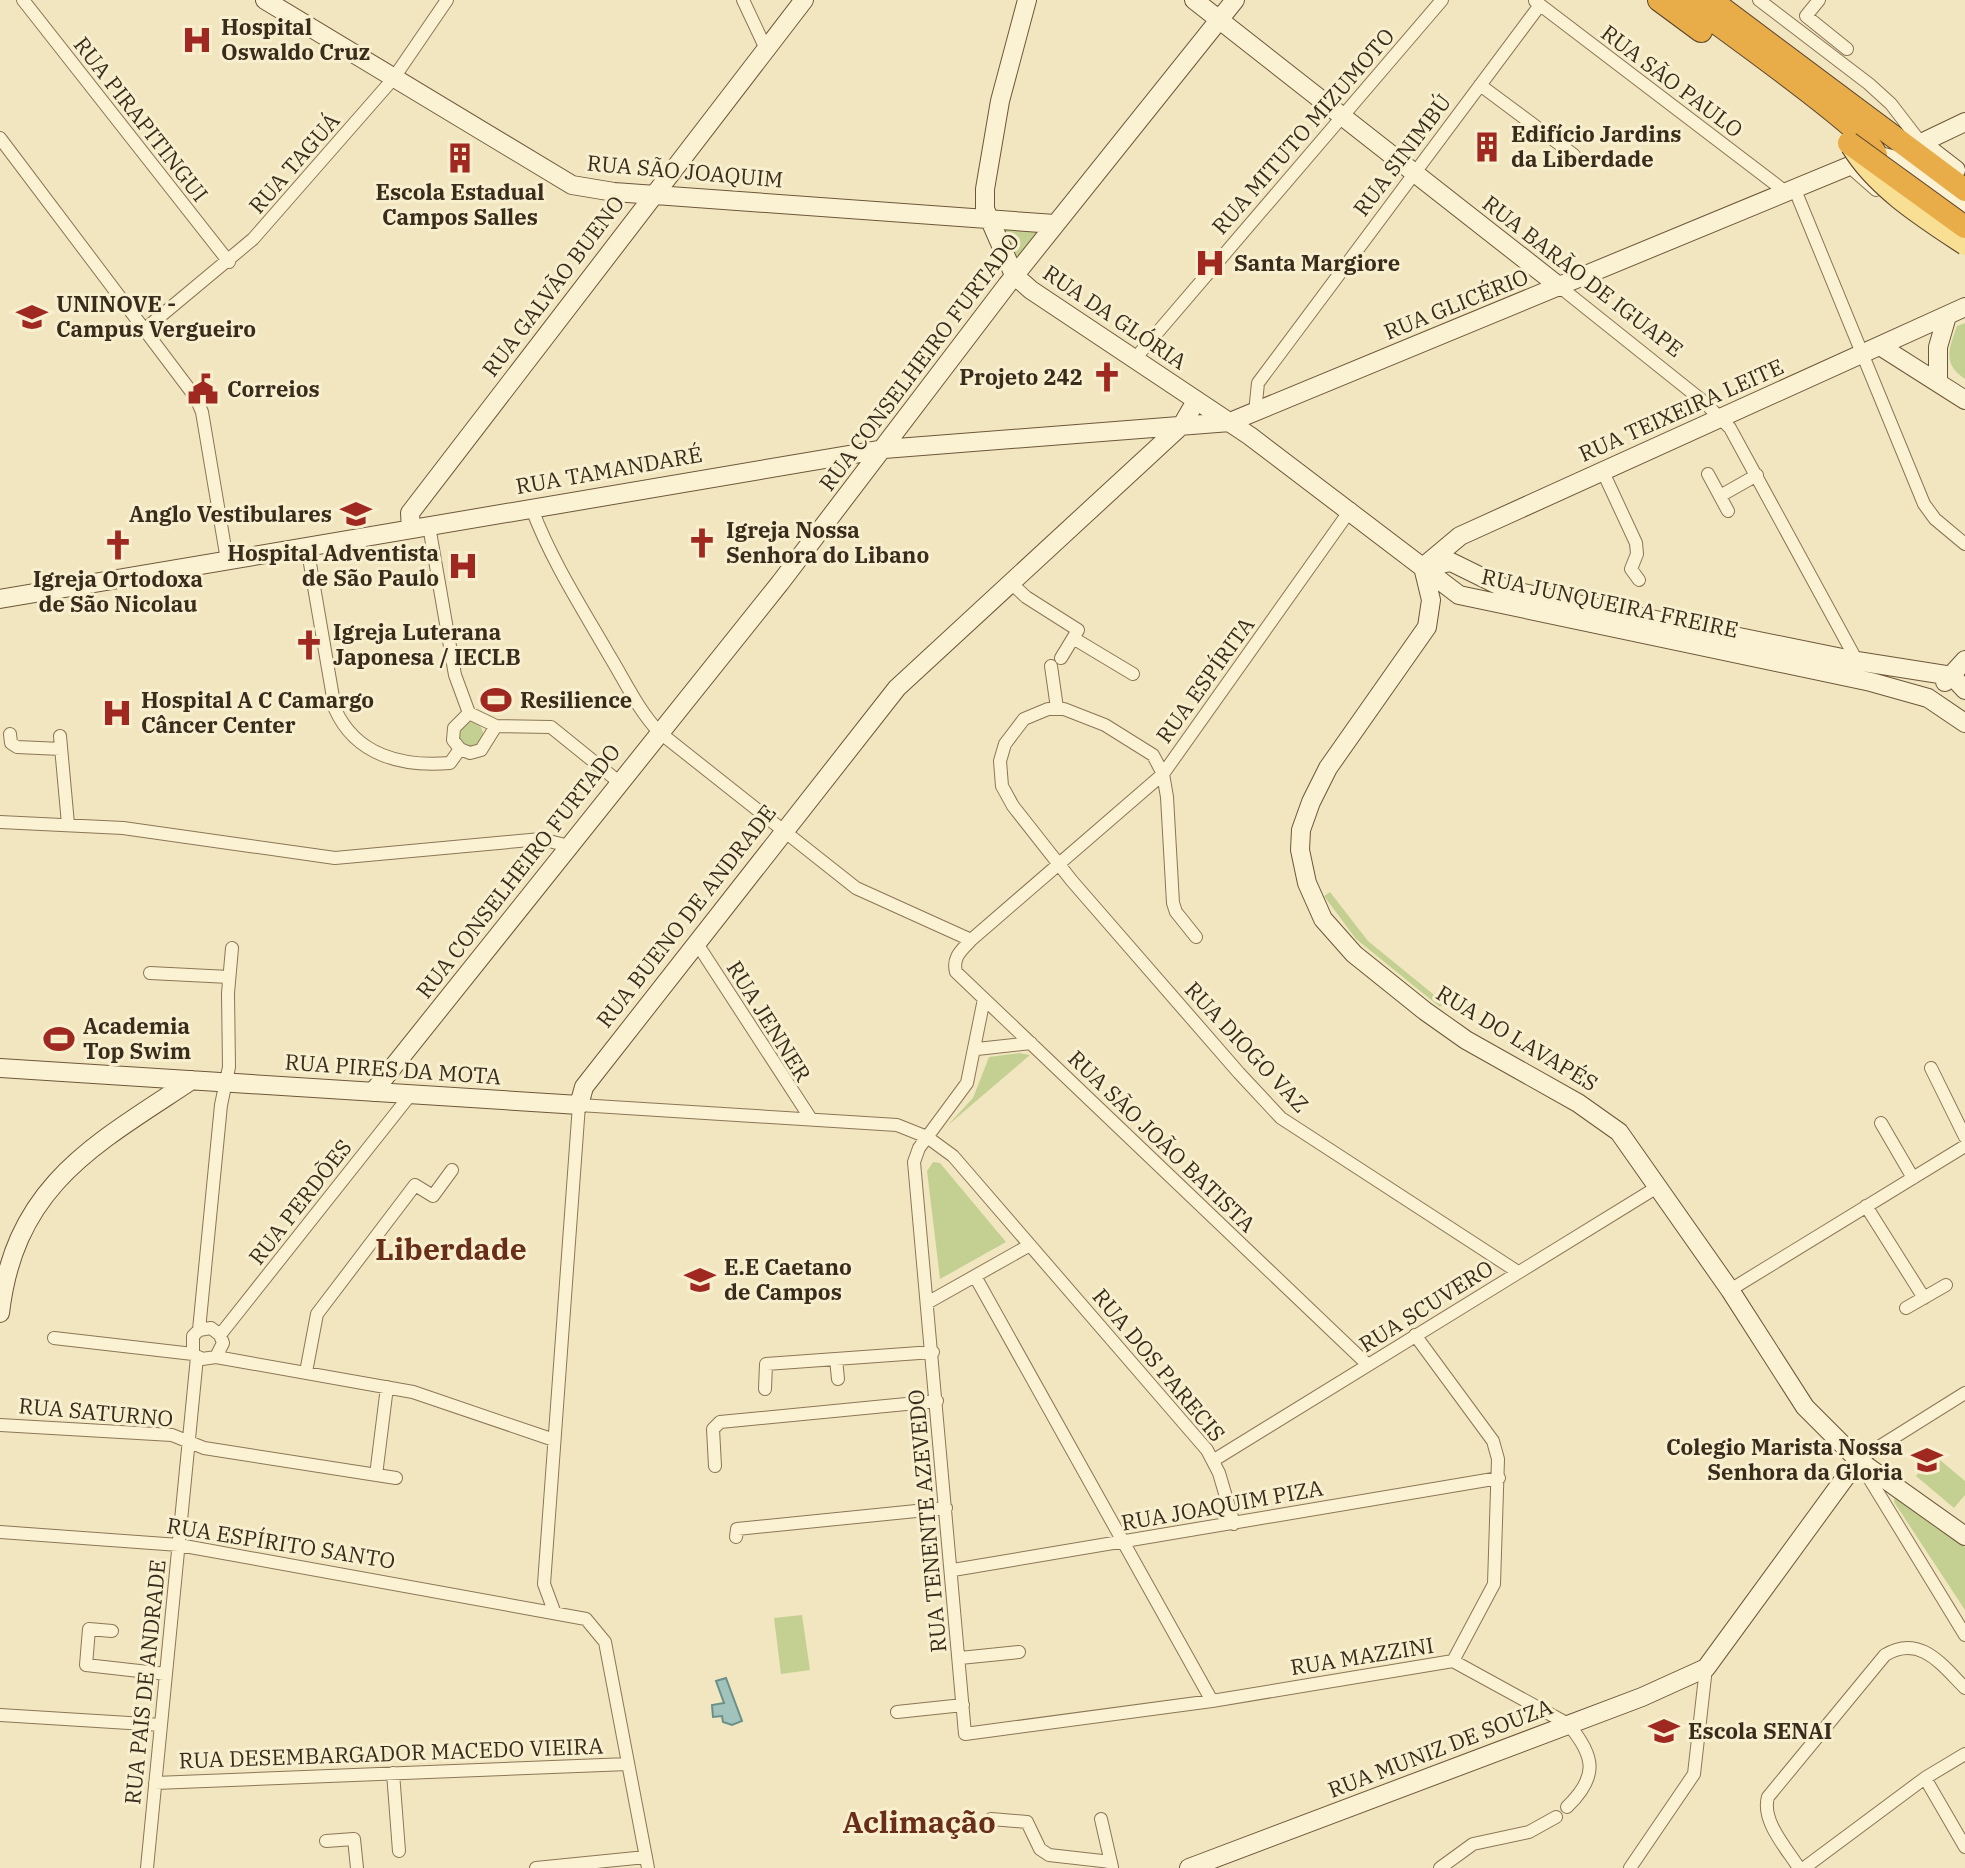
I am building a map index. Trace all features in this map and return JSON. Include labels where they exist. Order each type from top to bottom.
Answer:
[{"type":"highway","points":[[1659,0],[1965,227]]},
{"type":"highway","points":[[1685,0],[1836,115],[1876,153]]},
{"type":"highway","points":[[1711,0],[1965,190]]},
{"type":"highway","points":[[1731,0],[1921,143]]},
{"type":"main road","points":[[1849,143],[1864,168],[1931,223],[1965,245]]},
{"type":"street","name":"RUA PIRAPITINGUI","points":[[23,0],[229,262]]},
{"type":"street","name":"RUA SÃO JOAQUIM","points":[[265,0],[572,185],[653,194],[1055,224]]},
{"type":"street","name":"RUA TAGUÁ","points":[[145,329],[253,239],[393,79],[447,0]]},
{"type":"street","points":[[743,0],[766,49]]},
{"type":"street","name":"RUA GALVÃO BUENO","points":[[420,527],[410,513],[804,0]]},
{"type":"street","name":"RUA DA GLÓRIA","points":[[1027,0],[1000,101],[985,189],[987,220],[1014,275],[1036,294],[1133,361],[1230,422]]},
{"type":"street","name":"RUA BARÃO DE IGUAPE","points":[[1194,0],[1560,287],[1721,418],[1757,475],[1857,661]]},
{"type":"street","name":"RUA CONSELHEIRO FURTADO","points":[[373,1092],[884,449],[999,294],[1235,0]]},
{"type":"street","name":"RUA MITUTO MIZUMOTO","points":[[1133,361],[1442,0]]},
{"type":"street","points":[[1759,0],[1869,84],[1891,104],[1921,143],[1965,177]]},
{"type":"street","points":[[1819,0],[1806,16],[1847,49]]},
{"type":"street","name":"RUA SINIMBÚ","points":[[1252,413],[1258,383],[1480,85],[1537,2]]},
{"type":"street","name":"RUA SÃO PAULO","points":[[1537,2],[1791,192]]},
{"type":"street","points":[[1480,85],[1574,155]]},
{"type":"street","points":[[1921,143],[1965,122]]},
{"type":"street","points":[[0,138],[187,385],[202,412],[227,560]]},
{"type":"street","points":[[1876,153],[1903,164],[1965,209]]},
{"type":"street","name":"RUA GLICÉRIO","points":[[1230,422],[1851,168],[1876,153]]},
{"type":"street","points":[[1851,168],[1916,223],[1965,256]]},
{"type":"street","points":[[1791,192],[1872,350],[1924,504],[1935,519],[1965,544]]},
{"type":"street","points":[[999,294],[1012,290],[1036,294]]},
{"type":"street","name":"RUA TEIXEIRA LEITE","points":[[1423,567],[1460,536],[1965,307]]},
{"type":"street","points":[[1938,381],[1938,347],[1947,316]]},
{"type":"street","points":[[1872,350],[1938,381],[1965,400]]},
{"type":"street","name":"RUA BUENO DE ANDRADE","points":[[554,1611],[544,1584],[579,1105],[584,1087],[782,830],[897,688],[1182,425],[1196,401]]},
{"type":"street","points":[[1250,436],[1252,413]]},
{"type":"street","points":[[1230,422],[1351,509],[1423,567]]},
{"type":"street","name":"RUA TAMANDARÉ","points":[[0,599],[884,449],[1230,422]]},
{"type":"street","points":[[1603,472],[1636,543],[1637,554],[1631,569],[1639,580]]},
{"type":"street","points":[[1708,474],[1728,511]]},
{"type":"street","points":[[1720,496],[1757,475]]},
{"type":"street","points":[[532,509],[547,544],[605,647],[645,715],[659,732],[861,892],[971,940],[1163,774],[1153,755],[1143,747],[1092,719],[1057,708],[1056,662],[1078,630],[1026,597],[1010,582]]},
{"type":"street","name":"RUA ESPÍRITA","points":[[1196,937],[1176,912],[1173,903],[1163,774],[1351,509]]},
{"type":"street","points":[[420,527],[455,675],[469,713],[496,726],[551,727],[619,782]]},
{"type":"street","points":[[307,546],[335,709],[341,722],[366,746],[405,763],[450,763],[460,749]]},
{"type":"street","name":"RUA JUNQUEIRA FREIRE","points":[[1423,567],[1459,595],[1952,676]]},
{"type":"street","name":"RUA DO LAVAPÉS","points":[[1423,567],[1431,600],[1427,627],[1328,768],[1301,830],[1303,869],[1313,900],[1334,936],[1425,1011],[1466,1040],[1604,1119],[1633,1149],[1659,1186],[1805,1407],[1858,1460],[1965,1536]]},
{"type":"street","name":"RUA JUNQUEIRA FREIRE","points":[[1623,622],[1928,698],[1965,723]]},
{"type":"street","points":[[1073,638],[1133,674]]},
{"type":"street","points":[[1928,698],[1965,660]]},
{"type":"street","points":[[1952,676],[1965,690]]},
{"type":"street","name":"RUA DIOGO VAZ","points":[[1057,708],[1037,712],[1013,731],[1005,744],[1000,774],[1013,806],[1058,866],[1281,1118],[1518,1272]]},
{"type":"street","points":[[469,713],[457,723],[452,734],[460,749],[470,753],[481,750],[496,726]]},
{"type":"street","points":[[10,734],[11,743],[17,747],[60,742],[68,824]]},
{"type":"street","points":[[0,822],[123,828],[335,858],[541,839],[569,846]]},
{"type":"street","name":"RUA SÃO JOÃO BATISTA","points":[[971,940],[959,953],[954,966],[956,972],[1368,1365]]},
{"type":"street","name":"RUA JENNER","points":[[696,942],[795,1100],[811,1119]]},
{"type":"street","points":[[195,1356],[192,1339],[199,1330],[221,1105],[227,1082],[232,948]]},
{"type":"street","points":[[150,973],[229,977]]},
{"type":"street","points":[[927,1137],[963,1092],[977,1049],[984,999]]},
{"type":"street","points":[[977,1049],[1031,1043]]},
{"type":"street","name":"RUA PIRES DA MOTA","points":[[0,1068],[897,1125],[927,1137]]},
{"type":"street","points":[[1931,1068],[1965,1137]]},
{"type":"street","points":[[144,1077],[155,1092],[152,1107]]},
{"type":"street","points":[[0,1313],[3,1267],[25,1223],[54,1182],[99,1143],[192,1080]]},
{"type":"street","name":"RUA PERDÕES","points":[[220,1335],[411,1094]]},
{"type":"street","points":[[784,1117],[795,1100]]},
{"type":"street","points":[[1881,1123],[1913,1178]]},
{"type":"street","name":"RUA DOS PARECIS","points":[[927,1137],[953,1156],[1214,1460],[1234,1524]]},
{"type":"street","name":"RUA TENENTE AZEVEDO","points":[[927,1137],[914,1162],[967,1735]]},
{"type":"street","points":[[1730,1290],[1965,1146]]},
{"type":"street","points":[[306,1372],[317,1314],[415,1185],[433,1196],[452,1170]]},
{"type":"street","name":"RUA SCUVERO","points":[[1214,1460],[1659,1186]]},
{"type":"street","points":[[1866,1206],[1924,1298]]},
{"type":"street","points":[[927,1303],[1030,1245]]},
{"type":"street","points":[[976,1278],[1212,1701]]},
{"type":"street","points":[[1906,1308],[1946,1285]]},
{"type":"street","points":[[199,1330],[211,1328],[220,1335],[223,1347],[216,1357]]},
{"type":"street","name":"RUA MAZZINI","points":[[967,1735],[1212,1701],[1453,1661],[1494,1584],[1499,1478],[1493,1441],[1415,1335]]},
{"type":"street","points":[[54,1338],[216,1357],[413,1392],[554,1440]]},
{"type":"street","points":[[765,1389],[764,1365],[933,1352]]},
{"type":"street","name":"RUA PAIS DE ANDRADE","points":[[147,1868],[195,1356]]},
{"type":"street","points":[[836,1359],[838,1379]]},
{"type":"street","points":[[376,1475],[387,1387]]},
{"type":"street","points":[[1630,1868],[1694,1774],[1706,1668],[1858,1460],[1965,1393]]},
{"type":"street","points":[[715,1466],[713,1429],[720,1422],[937,1401]]},
{"type":"street","name":"RUA SATURNO","points":[[0,1425],[172,1435],[202,1448],[396,1478]]},
{"type":"street","points":[[1858,1460],[1965,1635]]},
{"type":"street","name":"RUA JOAQUIM PIZA","points":[[953,1570],[1499,1478]]},
{"type":"street","points":[[736,1537],[737,1529],[946,1508]]},
{"type":"street","name":"RUA ESPÍRITO SANTO","points":[[0,1532],[179,1545],[586,1619],[601,1634],[647,1862]]},
{"type":"street","points":[[112,1631],[89,1629],[86,1665],[166,1674]]},
{"type":"street","points":[[1965,1688],[1927,1652],[1907,1646],[1885,1655],[1768,1797],[1766,1805],[1771,1824],[1802,1868],[1925,1778],[1959,1758],[1965,1747]]},
{"type":"street","points":[[960,1658],[1019,1652]]},
{"type":"street","points":[[1453,1661],[1568,1724],[1585,1747],[1590,1768],[1585,1787],[1567,1807]]},
{"type":"street","name":"RUA MUNIZ DE SOUZA","points":[[1189,1868],[1642,1697],[1706,1668]]},
{"type":"street","points":[[897,1712],[963,1705]]},
{"type":"street","points":[[0,1715],[161,1725]]},
{"type":"street","name":"RUA DESEMBARGADOR MACEDO VIEIRA","points":[[155,1783],[628,1764]]},
{"type":"street","points":[[393,1773],[399,1851]]},
{"type":"street","points":[[1925,1778],[1965,1847]]},
{"type":"street","points":[[1440,1868],[1473,1844],[1529,1832],[1556,1817]]},
{"type":"street","points":[[991,1819],[1027,1822],[1040,1849],[1049,1855],[1112,1865],[1101,1819]]},
{"type":"street","points":[[326,1841],[354,1839],[357,1868]]},
{"type":"street","points":[[536,1868],[647,1862]]},
{"type":"green space","points":[[992,222],[1049,225],[1014,269]]},
{"type":"green space","points":[[1965,323],[1965,379],[1953,368],[1949,356],[1957,326]]},
{"type":"green space","points":[[471,722],[482,729],[483,734],[476,745],[471,746],[460,739],[459,734],[466,723]]},
{"type":"green space","points":[[1330,892],[1368,941],[1444,1003],[1440,1007],[1356,939],[1324,896]]},
{"type":"green space","points":[[1019,1053],[1030,1055],[947,1126],[973,1098],[989,1057]]},
{"type":"green space","points":[[933,1162],[940,1163],[1006,1242],[940,1279],[927,1171]]},
{"type":"green space","points":[[1934,1455],[1965,1481],[1965,1495],[1954,1508],[1916,1476]]},
{"type":"green space","points":[[1895,1492],[1965,1547],[1965,1610],[1894,1502]]},
{"type":"green space","points":[[802,1615],[810,1670],[781,1674],[774,1618]]},
{"type":"water","points":[[726,1678],[742,1721],[732,1725],[723,1722],[722,1716],[713,1717],[712,1705],[724,1703],[716,1681]]},
{"type":"place","name":"Hospital Oswaldo Cruz","points":[[197,40]]},
{"type":"place","name":"Edifício Jardins da Liberdade","points":[[1487,147]]},
{"type":"place","name":"Escola Estadual Campos Salles","points":[[460,158]]},
{"type":"place","name":"Santa Margiore","points":[[1210,263]]},
{"type":"place","name":"UNINOVE - Campus Vergueiro","points":[[32,317]]},
{"type":"place","name":"Projeto 242","points":[[1107,377]]},
{"type":"place","name":"Correios","points":[[203,389]]},
{"type":"place","name":"Anglo Vestibulares","points":[[356,514]]},
{"type":"place","name":"Igreja Nossa Senhora do Libano","points":[[702,543]]},
{"type":"place","name":"Igreja Ortodoxa de São Nicolau","points":[[118,545]]},
{"type":"place","name":"Hospital Adventista de São Paulo","points":[[463,566]]},
{"type":"place","name":"Igreja Luterana Japonesa / IECLB","points":[[309,645]]},
{"type":"place","name":"Resilience","points":[[496,700]]},
{"type":"place","name":"Hospital A C Camargo Câncer Center","points":[[117,713]]},
{"type":"place","name":"Academia Top Swim","points":[[59,1039]]},
{"type":"place","name":"E.E Caetano de Campos","points":[[700,1280]]},
{"type":"place","name":"Colegio Marista Nossa Senhora da Gloria","points":[[1927,1460]]},
{"type":"place","name":"Escola SENAI","points":[[1664,1731]]},
{"type":"district","name":"Liberdade","points":[[451,1250]]},
{"type":"district","name":"Aclimação","points":[[919,1823]]}]
